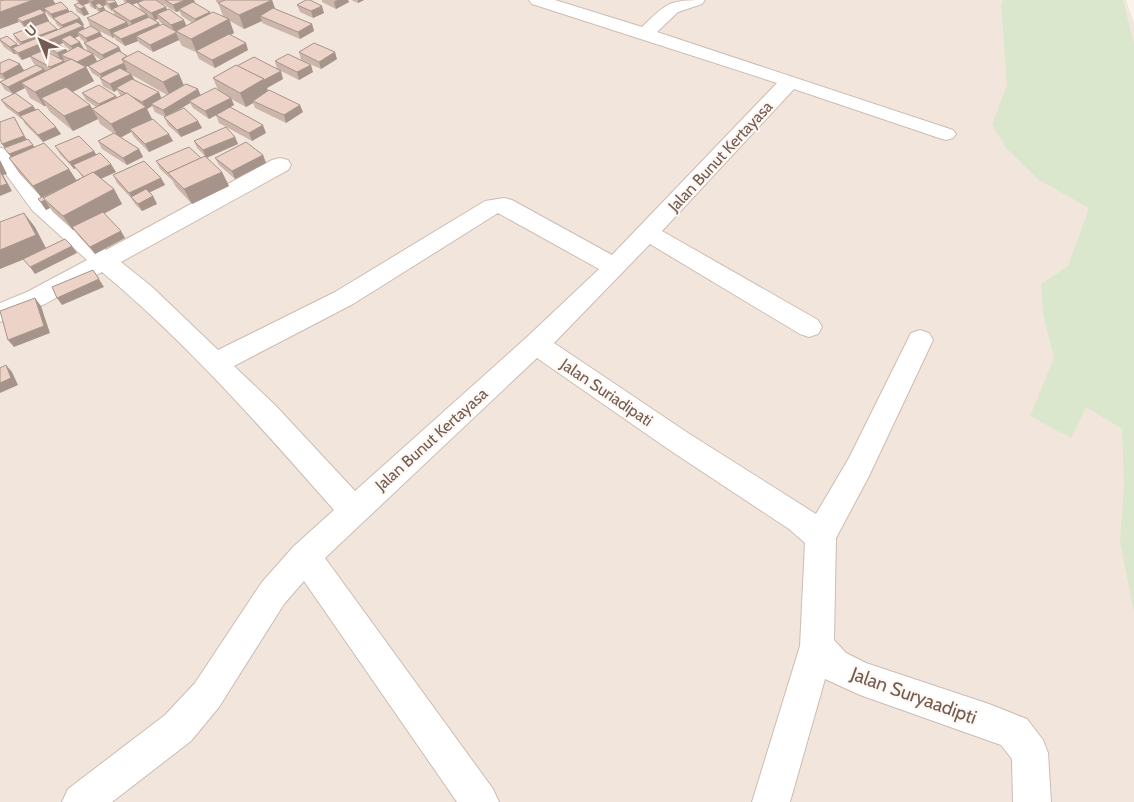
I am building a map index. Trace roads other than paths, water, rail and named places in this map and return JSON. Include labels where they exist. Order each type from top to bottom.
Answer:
[{"type":"street","points":[[538,0],[646,33],[946,134]]},
{"type":"street","points":[[646,33],[672,8],[696,0]]},
{"type":"street","name":"Jalan Bunut Kertayasa","points":[[81,802],[184,721],[207,695],[272,593],[304,556],[536,344],[648,233],[790,81]]},
{"type":"street","points":[[2,154],[40,205],[102,260],[142,292],[266,414],[353,510]]},
{"type":"street","points":[[0,314],[36,298],[102,260],[280,165]]},
{"type":"street","points":[[215,364],[344,298],[493,206],[504,206],[614,267]]},
{"type":"street","points":[[648,233],[809,326]]},
{"type":"street","points":[[771,802],[817,646],[821,564],[820,537],[859,467],[920,340]]},
{"type":"street","name":"Jalan Suriadipati","points":[[536,344],[678,441],[800,519],[820,537]]},
{"type":"street","points":[[304,556],[480,802]]},
{"type":"street","name":"Jalan Suryaadipti","points":[[817,646],[834,665],[860,678],[1014,732],[1030,753],[1032,802]]}]
